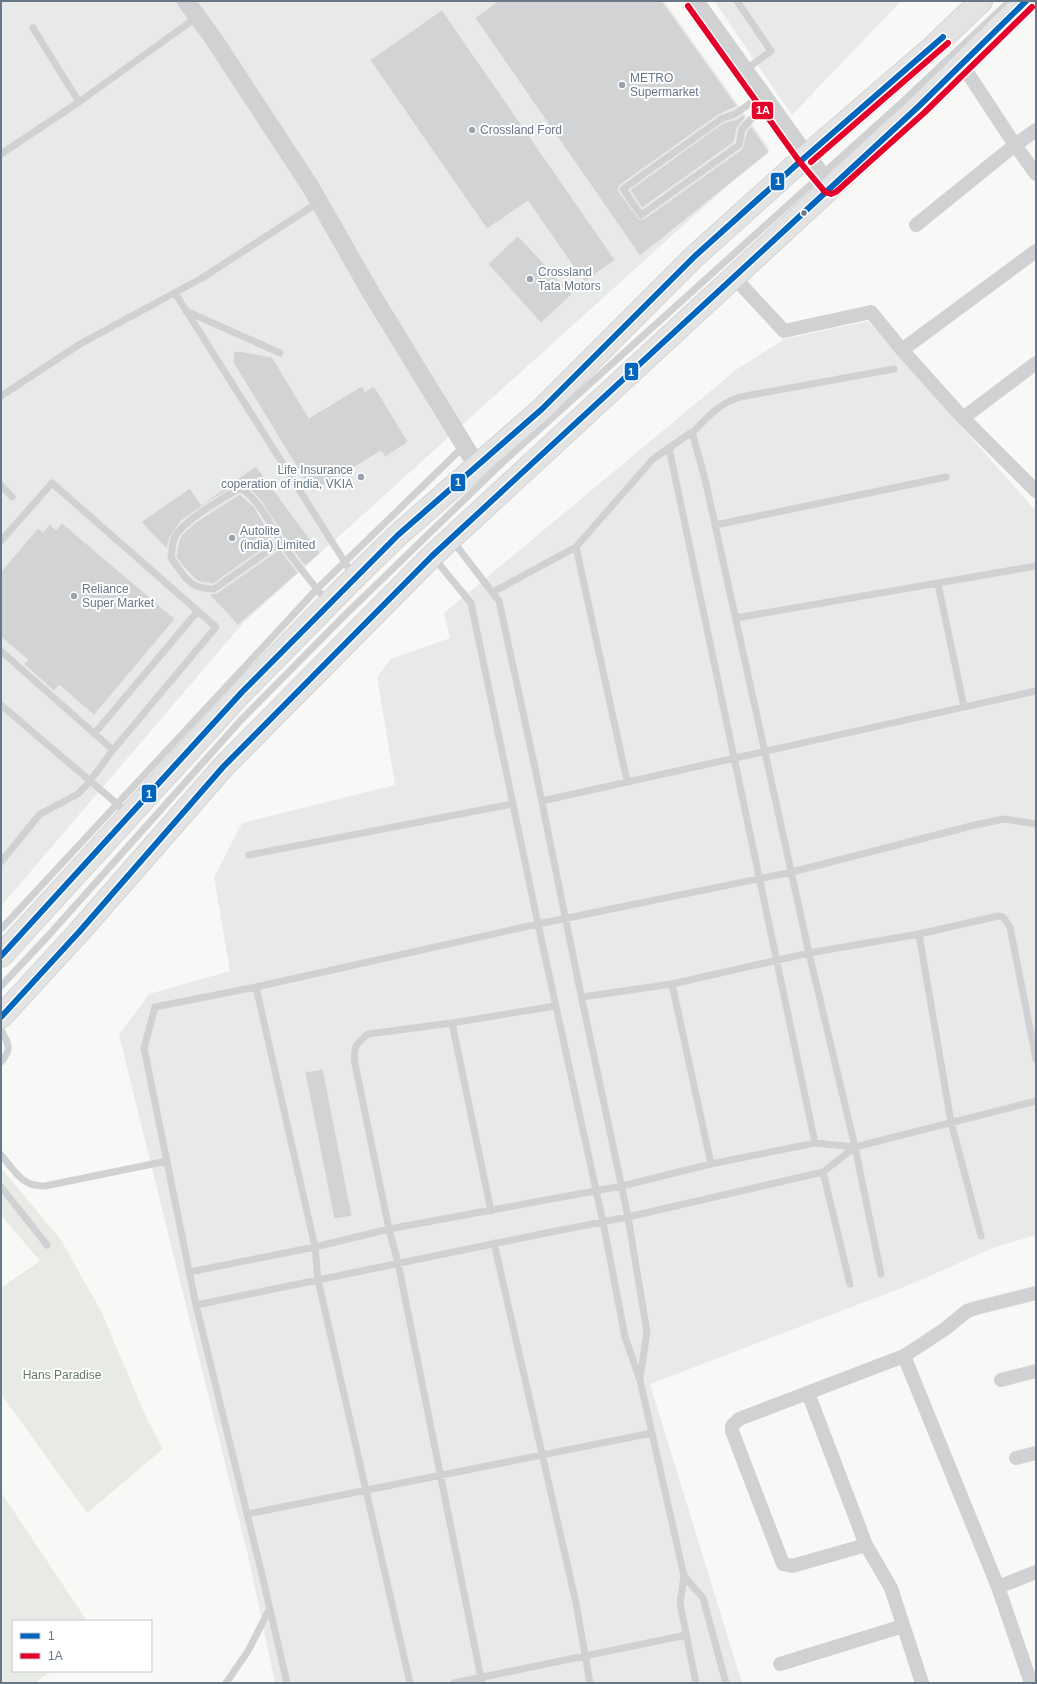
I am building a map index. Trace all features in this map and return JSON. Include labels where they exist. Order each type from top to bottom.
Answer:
[{"type":"main road","points":[[1,956],[123,809],[242,692],[323,596],[349,570],[398,535],[542,409],[695,256],[806,156],[934,46],[981,1]]},
{"type":"main road","points":[[1,1017],[79,932],[223,767],[432,556],[733,276],[826,180],[919,106],[961,63],[1026,1]]},
{"type":"street","points":[[186,1],[226,57],[319,202],[371,293],[477,466]]},
{"type":"street","points":[[695,1],[806,156],[826,180]]},
{"type":"street","points":[[961,63],[1036,174]]},
{"type":"street","points":[[916,225],[1015,145],[1036,130]]},
{"type":"street","points":[[902,350],[1036,251]]},
{"type":"street","points":[[733,276],[784,331],[870,312],[963,418],[1036,491]]},
{"type":"street","points":[[963,418],[1036,363]]},
{"type":"street","points":[[866,1545],[792,1566],[787,1566],[781,1560],[732,1432],[732,1426],[739,1419],[904,1356],[945,1329],[967,1311],[1036,1293]]},
{"type":"street","points":[[904,1356],[998,1587],[1031,1683]]},
{"type":"street","points":[[1001,1380],[1036,1371]]},
{"type":"street","points":[[808,1393],[866,1545],[891,1588],[922,1683]]},
{"type":"street","points":[[1016,1458],[1036,1453]]},
{"type":"street","points":[[998,1587],[1036,1572]]},
{"type":"street","points":[[780,1664],[903,1626]]},
{"type":"lane","points":[[737,1],[771,51],[744,70]]},
{"type":"lane","points":[[1,986],[64,919],[241,720],[339,621],[508,457],[826,180],[899,105],[1010,1]]},
{"type":"lane","points":[[1,154],[79,102],[198,17]]},
{"type":"lane","points":[[33,28],[79,102]]},
{"type":"lane","points":[[765,98],[742,129],[739,145],[641,215],[623,189],[721,119],[735,114],[765,98]]},
{"type":"lane","points":[[1,396],[80,344],[202,278],[319,202]]},
{"type":"lane","points":[[175,293],[349,570],[464,446]]},
{"type":"lane","points":[[186,311],[280,353]]},
{"type":"lane","points":[[493,592],[576,547],[653,459],[692,433],[715,410],[726,402],[740,397],[894,369]]},
{"type":"lane","points":[[692,433],[715,525],[809,953],[855,1147],[881,1274]]},
{"type":"lane","points":[[669,448],[815,1143]]},
{"type":"lane","points":[[715,525],[946,477]]},
{"type":"lane","points":[[1,541],[52,483],[197,612],[216,627],[113,750],[90,782],[78,794],[40,814],[1,862]]},
{"type":"lane","points":[[1,485],[12,497]]},
{"type":"lane","points":[[282,542],[214,589],[201,589],[189,582],[171,558],[174,539],[180,529],[240,488],[248,493],[258,504],[282,542],[323,596]]},
{"type":"lane","points":[[451,539],[499,601],[628,1217],[647,1332],[640,1380]]},
{"type":"lane","points":[[576,547],[628,781]]},
{"type":"lane","points":[[432,556],[471,603],[555,1006],[604,1222],[625,1337],[640,1380],[684,1576],[680,1603],[696,1683]]},
{"type":"lane","points":[[736,618],[1036,566]]},
{"type":"lane","points":[[938,584],[964,707]]},
{"type":"lane","points":[[94,734],[197,612]]},
{"type":"lane","points":[[1,651],[113,750]]},
{"type":"lane","points":[[542,801],[1036,691]]},
{"type":"lane","points":[[1,705],[123,809],[1,929]]},
{"type":"lane","points":[[249,855],[512,804]]},
{"type":"lane","points":[[287,1683],[196,1305],[144,1048],[155,1007],[256,988],[538,924],[792,872],[975,825],[1004,819],[1036,824]]},
{"type":"lane","points":[[582,998],[672,984],[809,953],[919,934],[998,916],[1003,917],[1010,927],[1036,1059]]},
{"type":"lane","points":[[919,934],[952,1122],[981,1236]]},
{"type":"lane","points":[[672,984],[711,1164]]},
{"type":"lane","points":[[256,988],[315,1247],[318,1280],[410,1683]]},
{"type":"lane","points":[[482,1680],[398,1264],[389,1229],[355,1064],[354,1051],[358,1042],[368,1034],[452,1023],[555,1006]]},
{"type":"lane","points":[[452,1023],[491,1211]]},
{"type":"lane","points":[[1,1030],[9,1049],[1,1062]]},
{"type":"lane","points":[[190,1272],[315,1247],[389,1229],[622,1186],[711,1164],[815,1143],[855,1147],[1036,1101]]},
{"type":"lane","points":[[196,1305],[494,1243],[628,1217],[823,1172],[855,1147]]},
{"type":"lane","points":[[1,1155],[20,1178],[28,1184],[36,1187],[167,1161]]},
{"type":"lane","points":[[823,1172],[850,1284]]},
{"type":"lane","points":[[1,1187],[47,1245]]},
{"type":"lane","points":[[494,1243],[576,1603],[590,1683]]},
{"type":"lane","points":[[247,1514],[652,1433]]},
{"type":"lane","points":[[684,1576],[703,1598],[726,1683]]},
{"type":"lane","points":[[226,1683],[248,1651],[270,1608]]},
{"type":"lane","points":[[454,1683],[482,1680],[686,1635]]},
{"type":"shaded area","points":[[1,1],[664,1],[769,148],[244,622],[1,906]]},
{"type":"shaded area","points":[[714,1],[901,1],[792,115]]},
{"type":"shaded area","points":[[868,321],[1036,511],[1036,1235],[993,1248],[909,1285],[650,1384],[742,1683],[275,1683],[249,1560],[119,1035],[149,994],[230,971],[214,877],[242,823],[395,785],[377,677],[391,659],[450,638],[444,613],[737,369],[785,339]]},
{"type":"green space","name":"Hans Paradise","points":[[1,1168],[61,1240],[101,1311],[147,1419],[163,1449],[87,1513],[1,1394],[1,1288],[40,1261],[1,1215]]},
{"type":"green space","points":[[1,1492],[86,1620],[12,1620],[12,1672],[50,1672],[35,1683],[1,1683]]},
{"type":"building","name":"METRO Supermarket","points":[[498,1],[662,1],[737,106],[718,115],[620,185],[618,189],[619,192],[639,219],[644,219],[742,149],[747,131],[751,126],[769,152],[640,256],[475,18]]},
{"type":"building","name":"Crossland Ford","points":[[442,10],[615,260],[584,282],[528,201],[487,229],[370,60]]},
{"type":"building","points":[[743,115],[745,118],[737,128],[734,142],[642,208],[630,190],[723,123],[737,119]]},
{"type":"building","name":"Crossland Tata Motors","points":[[518,236],[572,294],[541,323],[488,264]]},
{"type":"building","points":[[239,351],[272,357],[309,418],[362,386],[365,392],[374,386],[408,442],[385,457],[381,451],[312,492],[233,362],[234,352]]},
{"type":"building","points":[[256,466],[320,553],[305,566],[285,539],[262,502],[250,489],[241,483],[211,500],[181,521],[170,537],[167,549],[141,522],[190,488],[201,505]]},
{"type":"building","points":[[240,494],[255,508],[274,541],[213,584],[200,582],[196,580],[176,557],[179,541],[182,535],[196,522]]},
{"type":"building","name":"Reliance Super Market","points":[[62,523],[175,619],[94,715],[59,685],[54,691],[24,664],[28,660],[1,637],[1,572],[38,528],[43,532],[50,524],[56,530]]},
{"type":"building","points":[[280,549],[298,573],[238,625],[209,594],[217,593]]},
{"type":"building","points":[[323,1069],[352,1216],[334,1219],[305,1072]]},
{"type":"transit line","name":"1","points":[[1,1017],[79,932],[223,767],[432,556],[919,106],[1026,1]]},
{"type":"transit line","name":"1A","points":[[688,6],[799,161],[825,192],[831,194],[836,192],[925,112],[1032,7]]},
{"type":"transit line","name":"1","points":[[1,956],[242,692],[398,535],[542,409],[695,256],[795,166],[943,37]]},
{"type":"transit line","name":"1A","points":[[811,162],[948,43]]},
{"type":"place","name":"METRO Supermarket","points":[[622,85]]},
{"type":"place","name":"Crossland Ford","points":[[472,130]]},
{"type":"place","name":"Crossland Tata Motors","points":[[530,279]]},
{"type":"place","name":"Life Insurance coperation of india, VKIA","points":[[361,477]]},
{"type":"place","name":"Autolite (india) Limited","points":[[232,538]]},
{"type":"place","name":"Reliance Super Market","points":[[74,596]]}]
